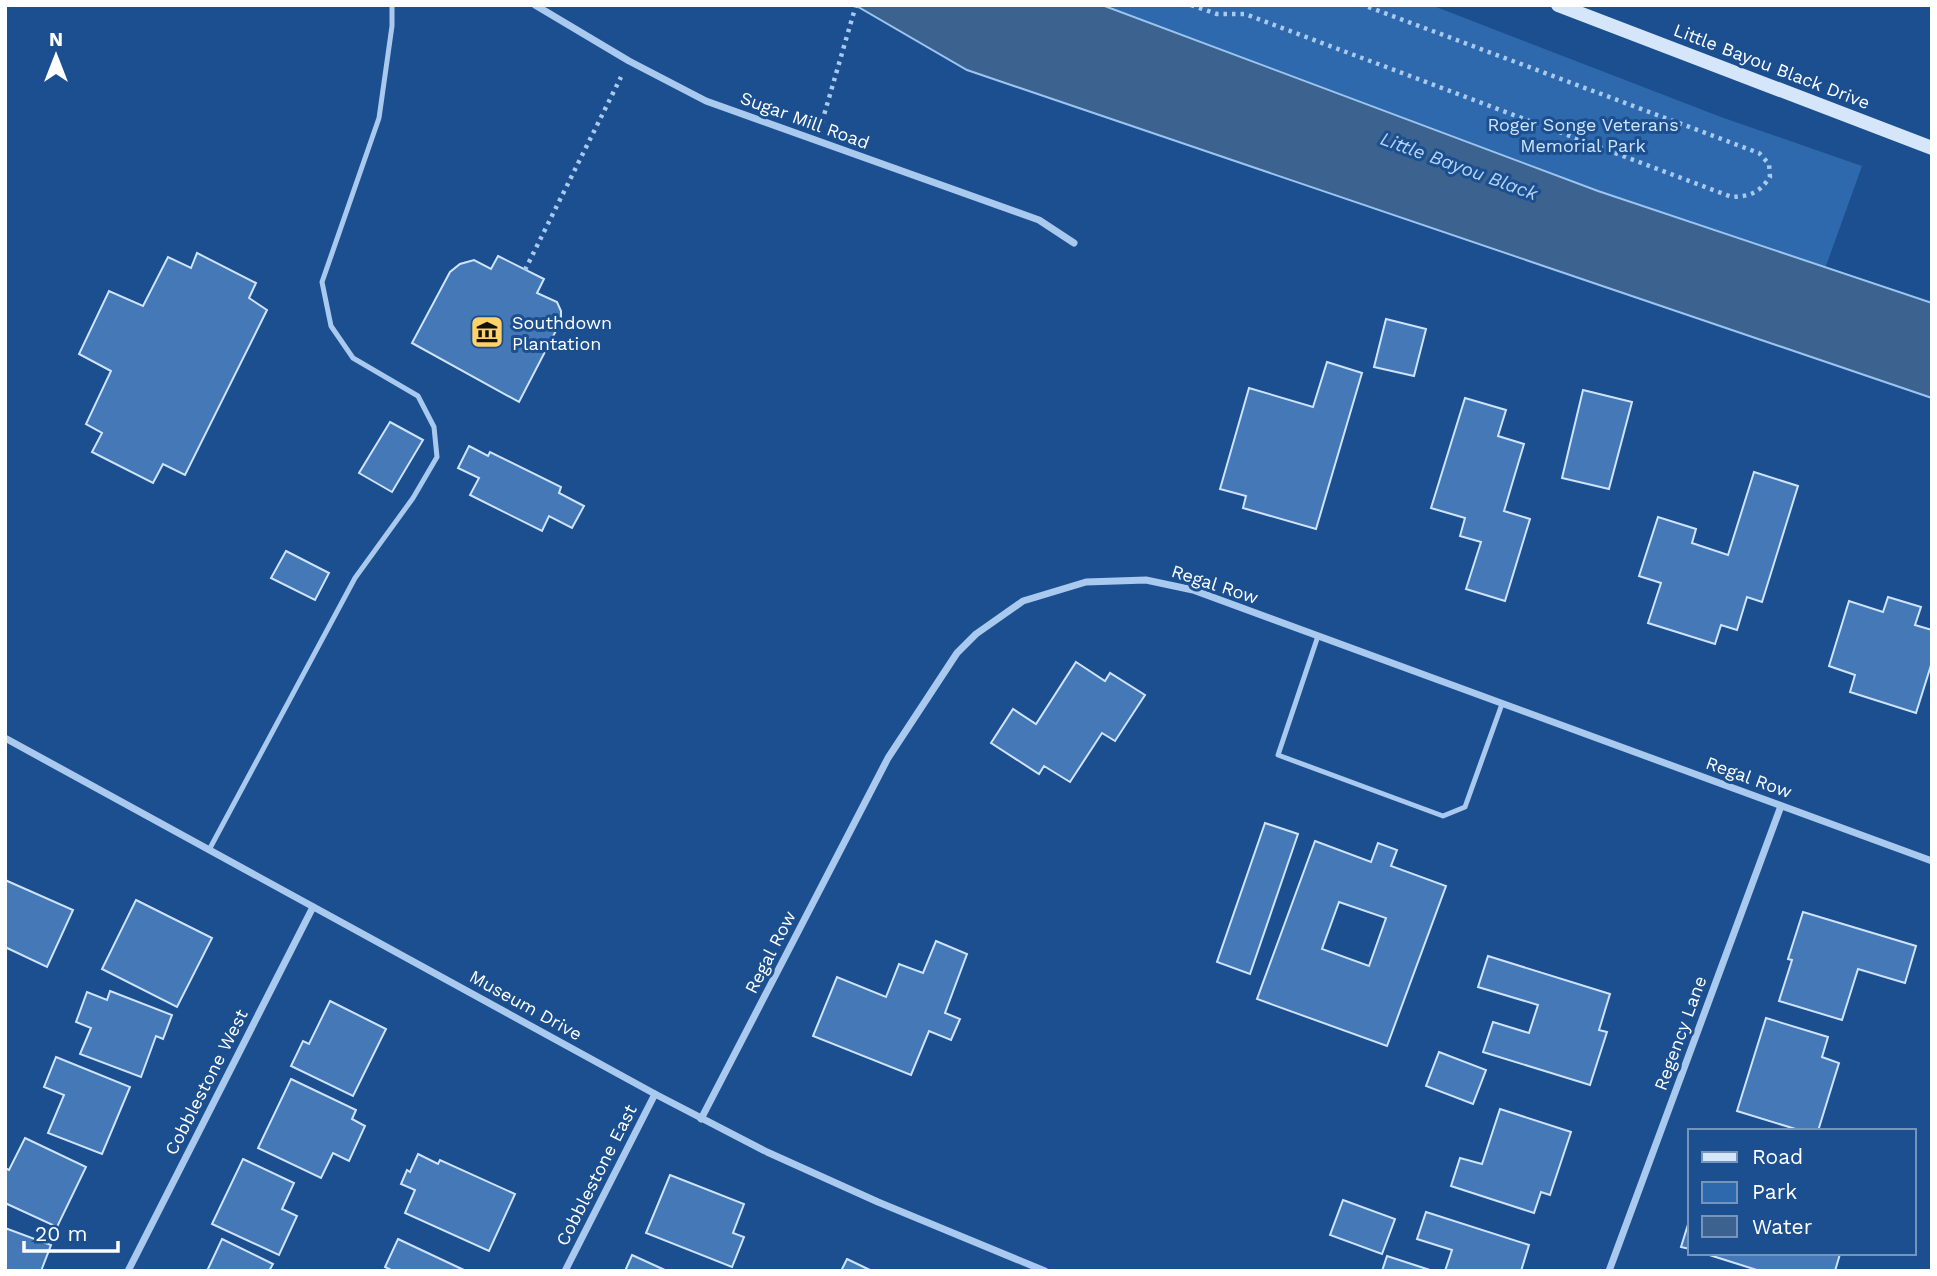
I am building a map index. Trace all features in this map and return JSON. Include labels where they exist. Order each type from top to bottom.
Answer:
[{"type":"main road","name":"Little Bayou Black Drive","points":[[1559,5],[1932,148]]},
{"type":"street","name":"Sugar Mill Road","points":[[535,5],[629,61],[706,101],[1040,220],[1074,243]]},
{"type":"street","name":"Regal Row","points":[[701,1119],[888,758],[957,653],[976,634],[1023,601],[1086,582],[1146,580],[1193,590],[1932,861]]},
{"type":"street","name":"Museum Drive","points":[[5,738],[701,1119],[766,1152],[1043,1270]]},
{"type":"street","name":"Regency Lane","points":[[1609,1271],[1781,806]]},
{"type":"street","name":"Cobblestone West","points":[[128,1271],[313,907]]},
{"type":"street","name":"Cobblestone East","points":[[565,1271],[655,1094]]},
{"type":"lane","points":[[209,850],[355,578],[413,498],[437,457],[434,427],[418,396],[353,358],[331,327],[322,282],[379,118],[392,26],[392,5]]},
{"type":"lane","points":[[1318,636],[1278,755],[1443,816],[1465,807],[1502,704]]},
{"type":"path","points":[[821,124],[856,5]]},
{"type":"path","points":[[1191,5],[1217,14],[1245,14],[1732,197],[1760,192],[1770,177],[1769,164],[1759,153],[1363,5]]},
{"type":"path","points":[[1227,14],[1228,5]]},
{"type":"path","points":[[525,270],[629,61]]},
{"type":"green space","name":"Roger Songe Veterans Memorial Park","points":[[1055,5],[1431,5],[1721,117],[1862,166],[1826,266],[1820,291]]},
{"type":"water","name":"Little Bayou Black","points":[[855,5],[1102,5],[1598,191],[1932,303],[1932,398],[967,70]]},
{"type":"building","points":[[197,253],[256,283],[249,298],[267,310],[185,475],[163,464],[153,483],[92,452],[102,433],[86,424],[111,371],[79,354],[109,291],[143,306],[168,257],[191,268]]},
{"type":"building","name":"Southdown Plantation","points":[[498,256],[544,279],[537,293],[557,302],[561,311],[561,321],[519,402],[412,343],[450,272],[460,264],[474,260],[491,269]]},
{"type":"building","points":[[1386,319],[1426,329],[1414,376],[1374,367]]},
{"type":"building","points":[[1327,362],[1362,373],[1316,529],[1243,508],[1246,496],[1220,489],[1249,388],[1313,407]]},
{"type":"building","points":[[1583,390],[1632,402],[1609,489],[1562,478]]},
{"type":"building","points":[[1465,398],[1506,410],[1498,436],[1524,444],[1504,511],[1530,519],[1505,601],[1466,589],[1481,542],[1460,536],[1465,518],[1431,508]]},
{"type":"building","points":[[390,422],[423,440],[392,492],[359,473]]},
{"type":"building","points":[[469,446],[488,456],[490,452],[561,487],[559,493],[584,506],[572,528],[549,516],[542,531],[470,495],[479,478],[458,468]]},
{"type":"building","points":[[1754,472],[1798,486],[1762,602],[1747,597],[1737,630],[1721,625],[1715,644],[1648,623],[1661,583],[1639,576],[1658,517],[1696,529],[1692,543],[1728,555]]},
{"type":"building","points":[[286,551],[329,573],[315,600],[271,578]]},
{"type":"building","points":[[1888,597],[1921,607],[1915,625],[1932,630],[1932,662],[1916,713],[1850,692],[1855,675],[1829,666],[1849,601],[1883,612]]},
{"type":"building","points":[[1076,662],[1105,681],[1110,673],[1145,695],[1115,741],[1102,733],[1070,782],[1044,766],[1039,774],[991,743],[1013,709],[1036,724]]},
{"type":"building","points":[[1265,823],[1298,834],[1250,974],[1217,962]]},
{"type":"building","points":[[1315,841],[1371,862],[1378,843],[1397,850],[1391,866],[1446,886],[1387,1046],[1257,999]],"holes":[[[1339,902],[1386,918],[1369,966],[1322,949]]]},
{"type":"building","points":[[5,880],[73,910],[47,967],[5,947]]},
{"type":"building","points":[[136,900],[212,938],[177,1007],[102,969]]},
{"type":"building","points":[[1803,912],[1916,946],[1905,983],[1858,969],[1842,1020],[1779,1001],[1792,960],[1788,959]]},
{"type":"building","points":[[936,941],[967,954],[945,1013],[960,1019],[951,1040],[929,1031],[911,1075],[813,1036],[837,977],[886,997],[899,964],[923,973]]},
{"type":"building","points":[[1488,956],[1610,994],[1599,1030],[1607,1032],[1590,1085],[1483,1052],[1493,1022],[1529,1033],[1538,1005],[1478,987]]},
{"type":"building","points":[[110,991],[172,1015],[163,1039],[156,1036],[141,1077],[80,1054],[91,1028],[76,1022],[87,992],[107,1000]]},
{"type":"building","points":[[330,1001],[386,1029],[353,1096],[291,1066],[303,1041],[309,1044]]},
{"type":"building","points":[[1766,1018],[1828,1037],[1822,1057],[1839,1063],[1819,1129],[1796,1129],[1737,1111]]},
{"type":"building","points":[[1439,1052],[1486,1070],[1473,1104],[1426,1086]]},
{"type":"building","points":[[56,1057],[130,1087],[102,1154],[48,1133],[64,1095],[44,1087]]},
{"type":"building","points":[[291,1079],[356,1110],[352,1119],[365,1126],[349,1161],[333,1153],[321,1178],[258,1148]]},
{"type":"building","points":[[1500,1109],[1571,1132],[1550,1195],[1541,1192],[1534,1213],[1451,1186],[1460,1158],[1482,1164]]},
{"type":"building","points":[[25,1138],[86,1167],[57,1227],[5,1203],[5,1168],[9,1170]]},
{"type":"building","points":[[418,1154],[438,1164],[440,1160],[515,1194],[489,1251],[405,1213],[415,1190],[401,1184]]},
{"type":"building","points":[[243,1159],[294,1183],[282,1209],[297,1216],[279,1255],[212,1224]]},
{"type":"building","points":[[670,1175],[744,1204],[733,1233],[744,1237],[732,1267],[646,1233]]},
{"type":"building","points":[[1343,1200],[1395,1219],[1382,1254],[1330,1235]]},
{"type":"building","points":[[1426,1212],[1529,1245],[1521,1271],[1445,1271],[1452,1250],[1417,1239]]},
{"type":"building","points":[[1688,1224],[1688,1249],[1681,1247]]},
{"type":"building","points":[[5,1228],[51,1245],[41,1271],[5,1271]]},
{"type":"building","points":[[222,1239],[273,1264],[269,1271],[207,1271]]},
{"type":"building","points":[[398,1239],[466,1271],[393,1271],[385,1267]]},
{"type":"building","points":[[632,1255],[667,1271],[625,1271]]},
{"type":"building","points":[[1709,1255],[1840,1255],[1835,1271],[1760,1271]]},
{"type":"building","points":[[1387,1256],[1433,1271],[1382,1271]]},
{"type":"building","points":[[847,1259],[872,1271],[841,1271]]},
{"type":"place","name":"Southdown Plantation","points":[[487,332]]}]
